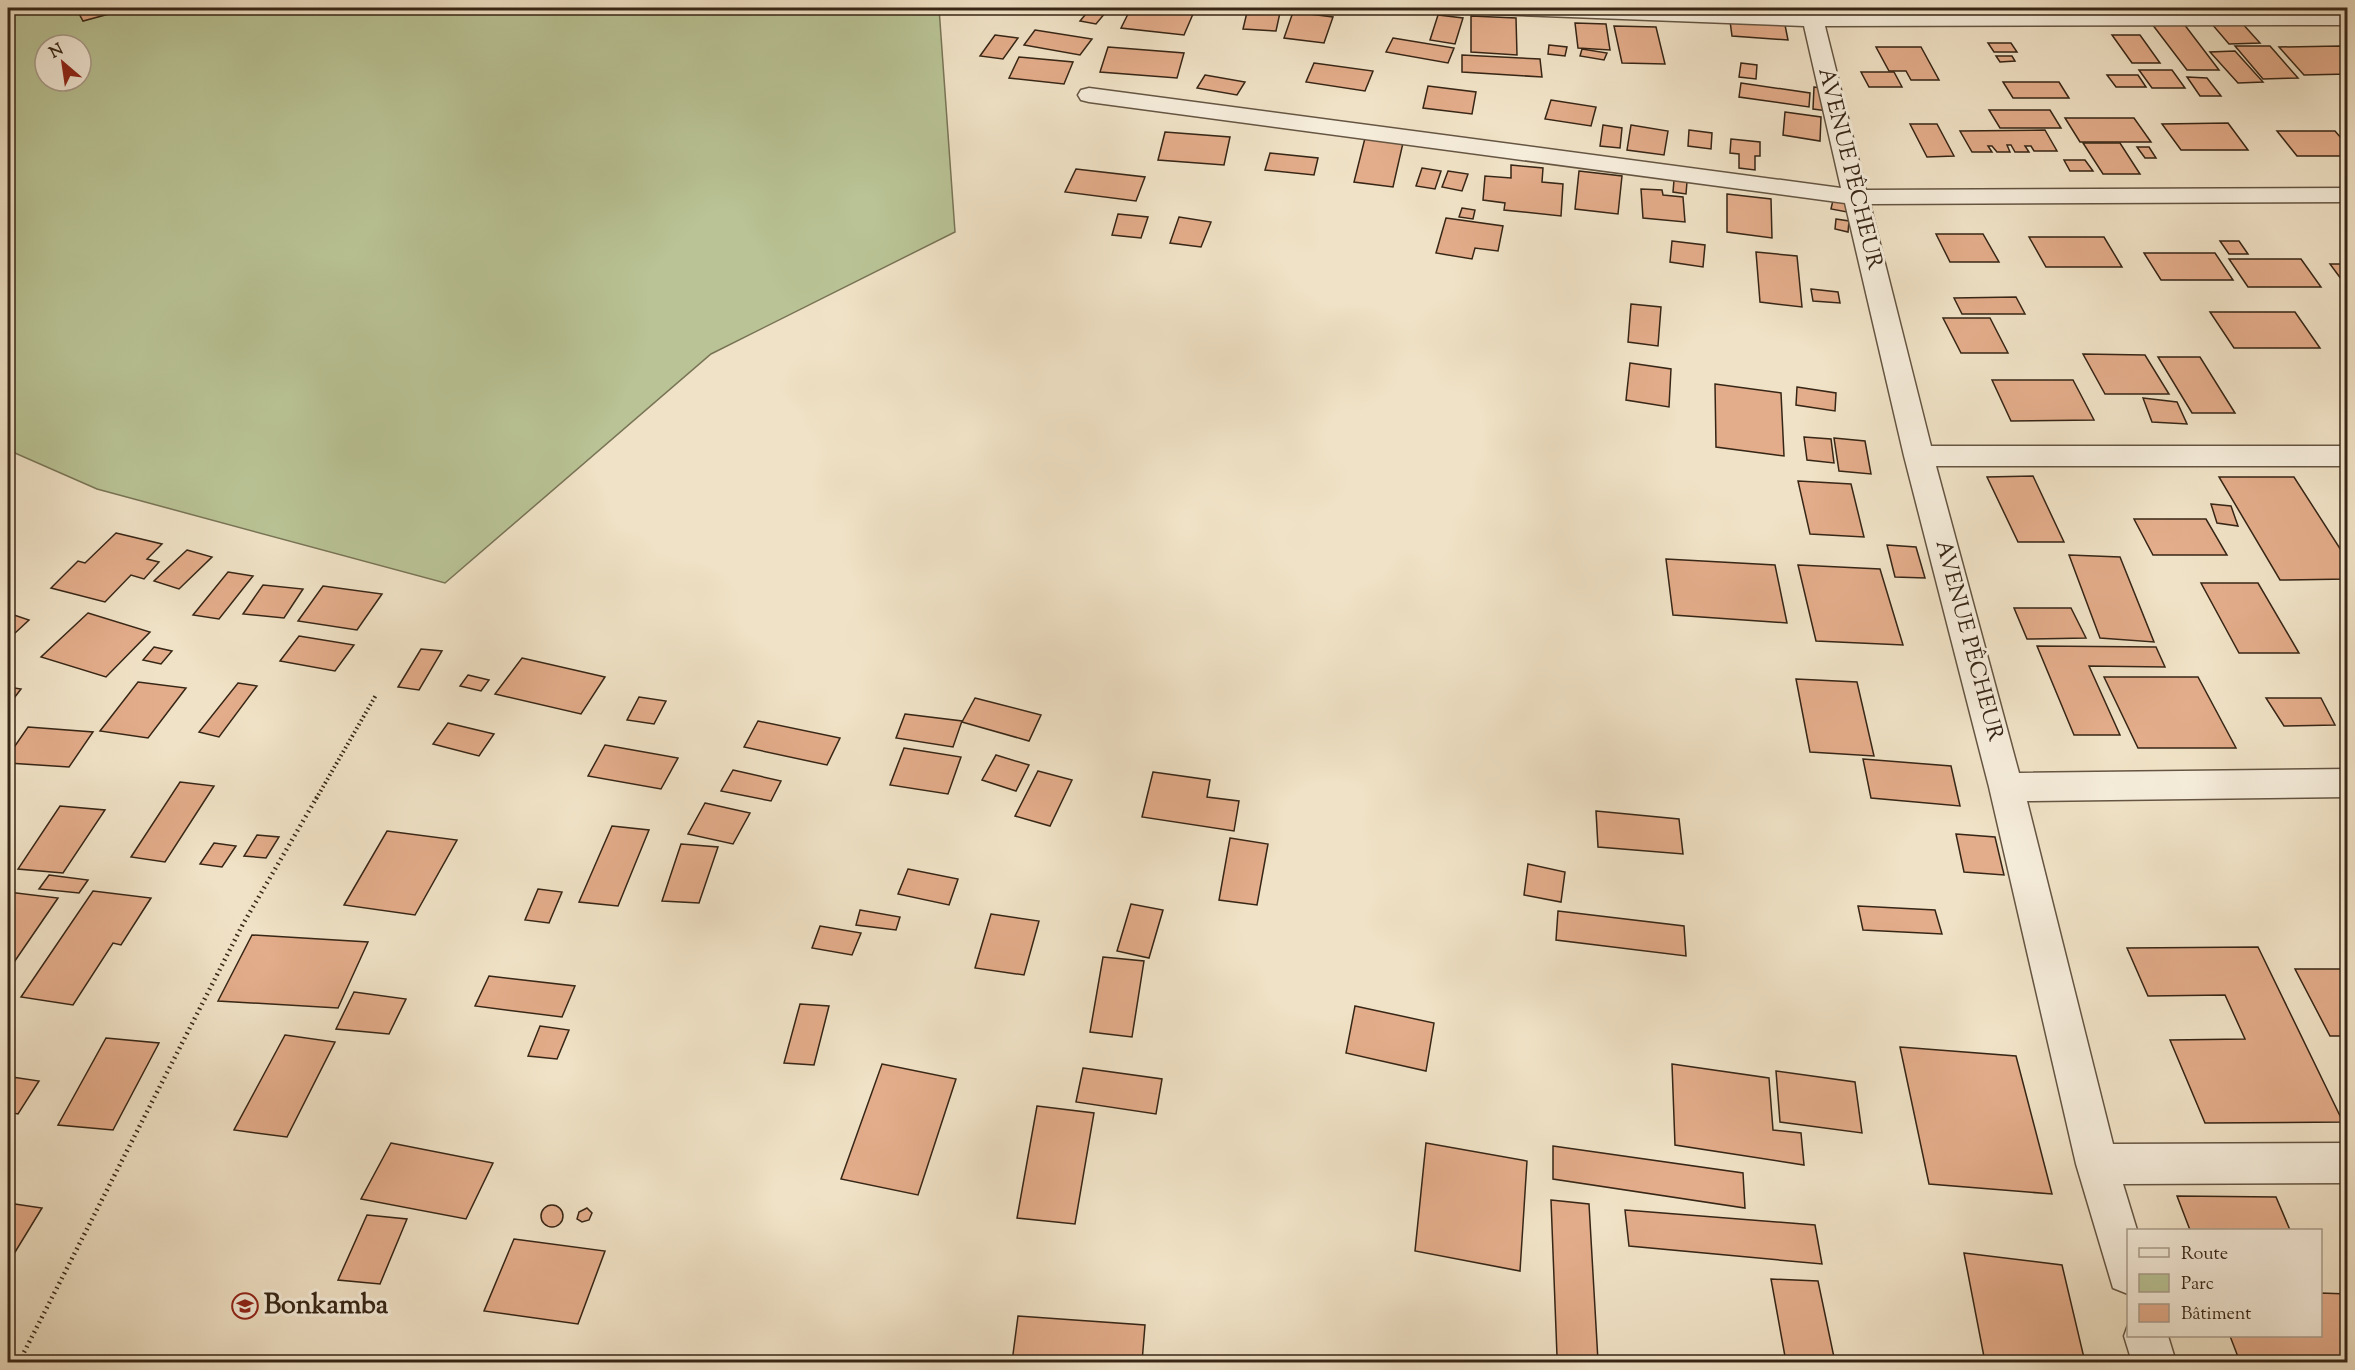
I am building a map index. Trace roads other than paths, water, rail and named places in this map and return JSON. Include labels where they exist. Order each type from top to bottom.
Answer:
[{"type":"street","points":[[1492,8],[1812,14],[2348,18]]},
{"type":"street","name":"AVENUE PÊCHEUR","points":[[1812,14],[1919,456],[2006,787],[2097,1164],[2127,1269]]},
{"type":"street","points":[[1089,95],[1856,197],[2348,195]]},
{"type":"street","points":[[1919,456],[2348,456]]},
{"type":"street","points":[[2006,787],[2348,783]]},
{"type":"street","points":[[2097,1164],[2348,1163]]},
{"type":"street","points":[[2147,1337],[2154,1362]]},
{"type":"place","name":"Bonkamba","points":[[245,1306]]}]
